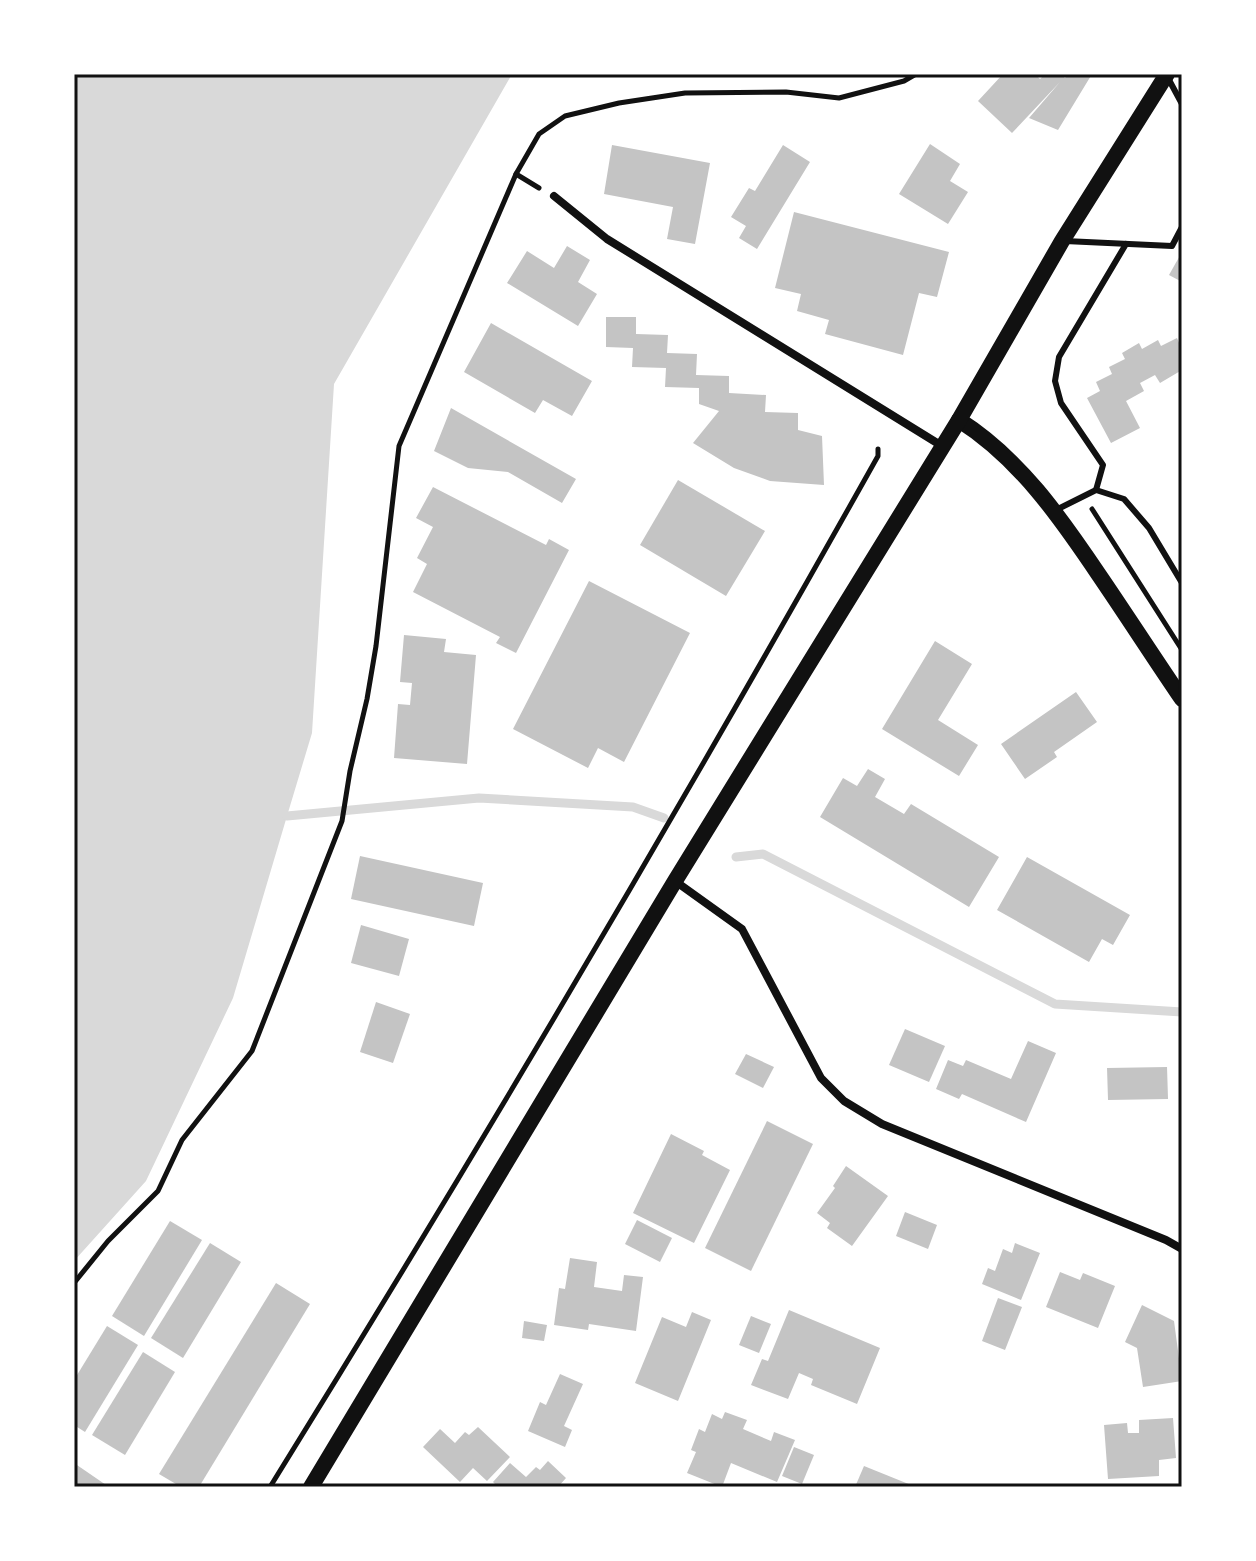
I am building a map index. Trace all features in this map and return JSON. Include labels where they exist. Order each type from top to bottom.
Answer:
[{"type":"main road","points":[[311,1487],[675,881],[959,420],[1062,241],[1166,75]]},
{"type":"main road","points":[[959,420],[984,435],[1038,489],[1182,699]]},
{"type":"street","points":[[554,196],[607,239],[942,446]]},
{"type":"street","points":[[675,881],[742,929],[821,1078],[844,1101],[882,1124],[1182,1249]]},
{"type":"lane","points":[[1166,75],[1182,104]]},
{"type":"lane","points":[[1062,241],[1172,246],[1182,227]]},
{"type":"lane","points":[[1096,490],[1103,465],[1061,403],[1055,381],[1059,357],[1126,244]]},
{"type":"lane","points":[[1054,511],[1096,490],[1124,499],[1149,528],[1182,583]]},
{"type":"path","points":[[74,1283],[108,1241],[158,1191],[182,1140],[252,1051],[342,821],[376,646],[399,446],[516,174],[539,134],[565,116],[619,103],[685,93],[786,92],[839,98],[904,81],[916,74]]},
{"type":"path","points":[[516,174],[554,196]]},
{"type":"path","points":[[270,1487],[675,814],[878,456],[878,449]]},
{"type":"path","points":[[1084,496],[1182,650]]},
{"type":"shaded area","points":[[74,74],[512,74],[334,384],[312,733],[233,998],[146,1181],[74,1261]]},
{"type":"building","points":[[1003,74],[1035,74],[1040,79],[1045,74],[1060,74],[1065,78],[1069,74],[1092,74],[1058,130],[1029,118],[1060,82],[1012,133],[978,101]]},
{"type":"building","points":[[930,144],[960,164],[950,181],[968,192],[948,224],[899,194]]},
{"type":"building","points":[[612,145],[710,163],[695,244],[667,239],[673,207],[604,194]]},
{"type":"building","points":[[783,145],[810,162],[757,249],[739,238],[746,226],[731,217],[749,188],[755,191]]},
{"type":"building","points":[[794,212],[949,252],[937,297],[919,293],[903,355],[825,334],[829,320],[797,311],[801,294],[775,288]]},
{"type":"building","points":[[567,246],[590,260],[578,282],[597,294],[578,326],[507,283],[527,251],[554,268]]},
{"type":"building","points":[[1182,252],[1182,282],[1169,275]]},
{"type":"building","points":[[606,317],[636,317],[636,334],[668,335],[667,353],[697,354],[696,375],[729,376],[729,393],[766,395],[765,412],[798,413],[798,430],[822,436],[824,485],[770,481],[734,468],[693,443],[719,411],[699,404],[699,388],[665,387],[666,368],[632,367],[633,348],[606,347]]},
{"type":"building","points":[[491,323],[592,381],[572,416],[543,400],[535,413],[464,372]]},
{"type":"building","points":[[1177,338],[1182,344],[1182,370],[1160,383],[1155,375],[1140,383],[1144,391],[1126,401],[1140,428],[1111,443],[1087,398],[1100,391],[1096,382],[1112,374],[1109,367],[1125,359],[1122,353],[1139,343],[1142,349],[1158,340],[1161,346]]},
{"type":"building","points":[[451,408],[576,479],[562,503],[508,472],[468,468],[434,451]]},
{"type":"building","points":[[678,480],[765,531],[726,596],[640,545]]},
{"type":"building","points":[[433,487],[546,545],[549,539],[569,550],[516,653],[496,643],[500,637],[413,592],[427,564],[417,558],[433,527],[416,518]]},
{"type":"building","points":[[589,581],[690,633],[624,762],[598,748],[588,768],[513,729]]},
{"type":"building","points":[[404,635],[446,639],[444,652],[476,655],[467,764],[394,758],[398,704],[410,705],[412,683],[400,682]]},
{"type":"building","points":[[935,641],[972,664],[938,720],[978,745],[959,776],[882,729]]},
{"type":"building","points":[[1076,692],[1097,722],[1054,752],[1057,757],[1025,779],[1001,744]]},
{"type":"building","points":[[868,769],[885,779],[875,797],[904,814],[911,804],[999,857],[969,907],[820,817],[843,778],[857,786]]},
{"type":"building","points":[[360,856],[483,883],[474,926],[351,899]]},
{"type":"building","points":[[1027,857],[1130,915],[1113,945],[1102,939],[1089,962],[997,910]]},
{"type":"building","points":[[361,925],[409,939],[399,976],[351,963]]},
{"type":"building","points":[[376,1002],[410,1014],[393,1063],[360,1052]]},
{"type":"building","points":[[905,1029],[945,1046],[929,1082],[889,1065]]},
{"type":"building","points":[[1028,1041],[1056,1053],[1026,1122],[962,1094],[959,1099],[936,1089],[948,1060],[963,1066],[966,1060],[1011,1079]]},
{"type":"building","points":[[746,1054],[774,1067],[763,1088],[735,1074]]},
{"type":"building","points":[[1167,1067],[1168,1099],[1108,1100],[1107,1068]]},
{"type":"building","points":[[767,1121],[813,1144],[751,1271],[705,1248]]},
{"type":"building","points":[[671,1134],[704,1151],[702,1155],[730,1170],[694,1243],[633,1213]]},
{"type":"building","points":[[846,1166],[888,1196],[852,1246],[827,1228],[830,1223],[817,1213]]},
{"type":"building","points":[[905,1212],[937,1225],[928,1249],[896,1236]]},
{"type":"building","points":[[637,1220],[672,1238],[660,1262],[625,1244]]},
{"type":"building","points":[[170,1221],[202,1240],[144,1336],[112,1316]]},
{"type":"building","points":[[210,1243],[241,1262],[183,1358],[151,1338]]},
{"type":"building","points":[[1015,1243],[1040,1253],[1021,1300],[982,1284],[988,1268],[995,1271],[1003,1249],[1012,1253]]},
{"type":"building","points":[[570,1258],[597,1262],[594,1287],[622,1291],[624,1275],[643,1277],[636,1331],[589,1324],[588,1330],[554,1325],[559,1288],[565,1289]]},
{"type":"building","points":[[1060,1272],[1080,1280],[1083,1273],[1115,1286],[1098,1328],[1046,1307]]},
{"type":"building","points":[[276,1283],[310,1304],[199,1487],[181,1487],[159,1474]]},
{"type":"building","points":[[998,1298],[1022,1307],[1005,1350],[982,1341]]},
{"type":"building","points":[[1142,1305],[1174,1321],[1182,1381],[1143,1387],[1137,1348],[1125,1342]]},
{"type":"building","points":[[789,1310],[880,1348],[857,1404],[811,1385],[813,1379],[799,1373],[788,1399],[751,1385],[762,1359],[768,1361]]},
{"type":"building","points":[[692,1312],[711,1320],[678,1401],[635,1383],[662,1317],[686,1327]]},
{"type":"building","points":[[751,1316],[771,1324],[759,1353],[739,1345]]},
{"type":"building","points":[[524,1321],[547,1325],[544,1341],[522,1338]]},
{"type":"building","points":[[107,1326],[138,1345],[85,1432],[74,1425],[74,1380]]},
{"type":"building","points":[[143,1352],[175,1372],[125,1455],[92,1435]]},
{"type":"building","points":[[560,1374],[583,1384],[564,1426],[572,1430],[565,1447],[528,1431],[540,1402],[546,1405]]},
{"type":"building","points":[[725,1412],[747,1420],[743,1429],[771,1441],[774,1432],[795,1440],[777,1482],[731,1463],[722,1487],[687,1473],[696,1452],[691,1450],[699,1429],[705,1432],[712,1414],[722,1419]]},
{"type":"building","points":[[1173,1418],[1176,1458],[1159,1460],[1159,1476],[1108,1479],[1104,1425],[1127,1423],[1128,1433],[1139,1433],[1139,1420]]},
{"type":"building","points":[[478,1427],[510,1457],[487,1481],[473,1468],[460,1482],[423,1447],[440,1429],[455,1443],[465,1432],[469,1435]]},
{"type":"building","points":[[794,1447],[814,1455],[802,1484],[782,1476]]},
{"type":"building","points":[[548,1461],[566,1478],[558,1487],[498,1487],[493,1482],[510,1463],[526,1477],[536,1467],[540,1470]]},
{"type":"building","points":[[74,1463],[109,1487],[74,1487]]},
{"type":"building","points":[[864,1466],[916,1487],[855,1487]]},
{"type":"waterway","points":[[287,816],[479,798],[633,807],[664,818]]},
{"type":"waterway","points":[[736,857],[763,854],[1055,1004],[1182,1012]]}]
